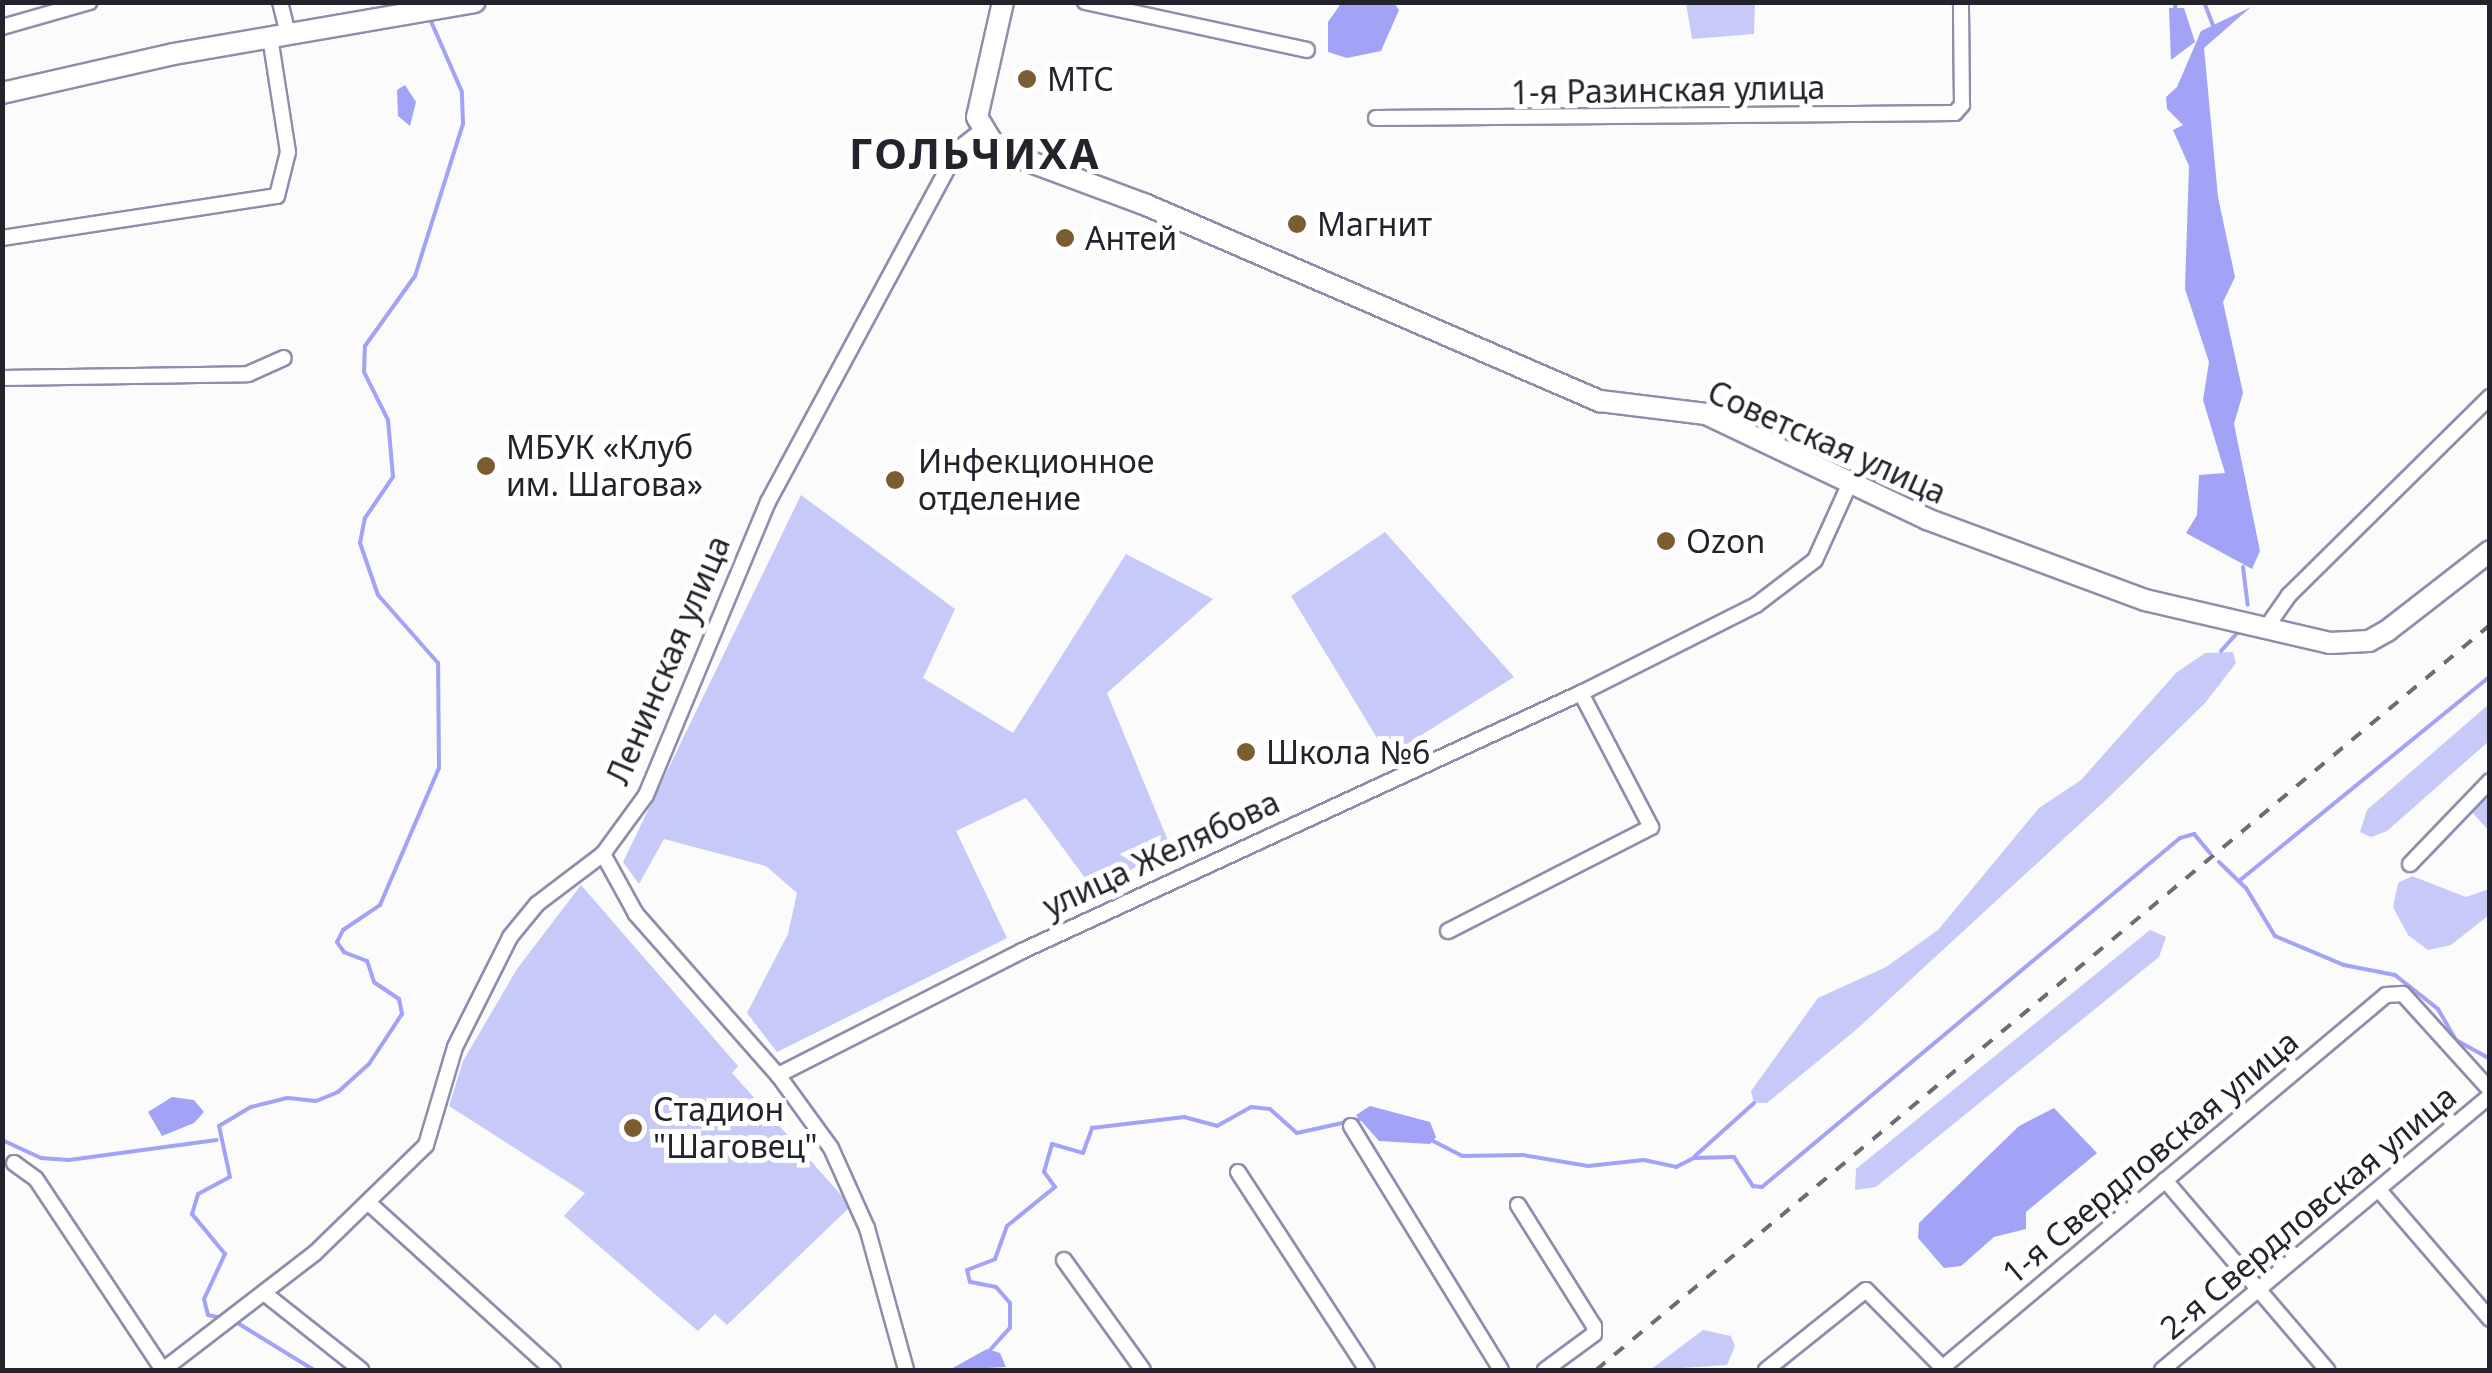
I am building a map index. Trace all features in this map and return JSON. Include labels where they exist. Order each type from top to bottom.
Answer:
[{"type":"street","points":[[2,27],[90,2]]},
{"type":"street","points":[[2,238],[277,196],[288,152],[280,2]]},
{"type":"street","points":[[981,131],[977,117],[1003,2]]},
{"type":"street","points":[[1085,2],[1307,50]]},
{"type":"street","name":"1-я Разинская улица","points":[[1376,118],[1960,111],[1960,2]]},
{"type":"street","points":[[2,93],[279,35],[412,17],[467,4]]},
{"type":"street","name":"Советская улица","points":[[981,131],[996,150],[1144,204],[1600,401],[1706,414],[1849,485],[2144,600],[2330,643],[2369,641],[2490,550]]},
{"type":"street","name":"Ленинская улица","points":[[163,1370],[371,1204],[426,1145],[456,1048],[520,921],[602,854],[646,795],[768,502],[958,149],[981,131]]},
{"type":"street","points":[[2,378],[248,374],[284,358]]},
{"type":"street","points":[[2266,628],[2288,595],[2490,398]]},
{"type":"street","name":"улица Желябова","points":[[778,1075],[1081,922],[1581,693],[1756,604],[1802,574],[1815,560],[1849,485]]},
{"type":"street","points":[[1448,932],[1651,828],[1581,693]]},
{"type":"street","points":[[2410,864],[2490,781]]},
{"type":"street","points":[[602,854],[636,914],[778,1075],[831,1148],[854,1198],[906,1370]]},
{"type":"street","name":"1-я Свердловская улица","points":[[1944,1369],[2396,991],[2490,1093]]},
{"type":"street","name":"2-я Свердловская улица","points":[[2162,1370],[2490,1093]]},
{"type":"street","points":[[1351,1126],[1501,1370]]},
{"type":"street","points":[[14,1163],[36,1179],[163,1370]]},
{"type":"street","points":[[1238,1172],[1367,1370]]},
{"type":"street","points":[[2166,1180],[2327,1370]]},
{"type":"street","points":[[2379,1190],[2490,1319]]},
{"type":"street","points":[[371,1204],[553,1370]]},
{"type":"street","points":[[1518,1204],[1592,1320],[1594,1334],[1546,1370]]},
{"type":"street","points":[[1064,1260],[1143,1370]]},
{"type":"street","points":[[1766,1370],[1866,1290],[1944,1369]]},
{"type":"street","points":[[264,1293],[360,1370]]},
{"type":"shaded area","points":[[1686,3],[1755,3],[1754,34],[1692,39]]},
{"type":"shaded area","points":[[801,495],[955,609],[923,678],[1013,733],[1126,554],[1213,599],[1107,693],[1171,848],[1094,890],[1026,798],[956,831],[1007,938],[777,1052],[747,1013],[788,934],[797,893],[766,866],[664,839],[639,884],[623,862]]},
{"type":"shaded area","points":[[1385,532],[1514,677],[1388,756],[1291,596]]},
{"type":"shaded area","points":[[2233,652],[2236,663],[2205,703],[2108,798],[1857,1029],[1767,1103],[1754,1103],[1751,1091],[1818,998],[1886,967],[1938,930],[2039,808],[2081,780],[2176,673],[2205,653]]},
{"type":"shaded area","points":[[2489,704],[2489,741],[2387,831],[2371,837],[2360,832],[2367,810]]},
{"type":"shaded area","points":[[2489,775],[2489,831],[2470,810]]},
{"type":"shaded area","points":[[2412,876],[2466,897],[2489,889],[2489,915],[2451,945],[2428,950],[2408,935],[2393,907],[2398,883]]},
{"type":"shaded area","name":"Стадион \"Шаговец\"","points":[[581,885],[738,1066],[732,1073],[851,1206],[727,1325],[715,1314],[698,1331],[564,1216],[585,1193],[449,1106],[463,1061],[517,969]]},
{"type":"shaded area","points":[[2150,930],[2166,937],[2159,957],[1876,1187],[1855,1190],[1856,1169]]},
{"type":"shaded area","points":[[1703,1330],[1731,1336],[1735,1346],[1727,1365],[1650,1370]]},
{"type":"water","points":[[1342,2],[1394,3],[1399,10],[1381,51],[1347,58],[1328,52],[1328,22]]},
{"type":"water","points":[[2251,7],[2204,48],[2218,197],[2235,277],[2223,302],[2243,393],[2234,424],[2260,551],[2252,569],[2186,533],[2197,515],[2199,475],[2225,473],[2203,400],[2209,362],[2185,289],[2189,166],[2173,130],[2183,125],[2167,109],[2166,97],[2177,87],[2201,31]]},
{"type":"water","points":[[2169,8],[2184,8],[2195,42],[2171,60]]},
{"type":"water","points":[[405,85],[416,102],[410,126],[398,116],[397,90]]},
{"type":"water","points":[[172,1097],[194,1100],[204,1112],[194,1123],[162,1136],[148,1112]]},
{"type":"water","points":[[1370,1106],[1430,1122],[1436,1137],[1430,1144],[1379,1141],[1356,1115]]},
{"type":"water","points":[[2054,1108],[2097,1153],[2026,1212],[2026,1229],[1994,1237],[1961,1266],[1944,1268],[1918,1238],[1919,1223],[2019,1126]]},
{"type":"water","points":[[987,1349],[1000,1353],[1006,1367],[949,1370]]},
{"type":"waterway","points":[[2175,8],[2176,2]]},
{"type":"waterway","points":[[2204,2],[2213,25]]},
{"type":"waterway","points":[[222,1318],[208,1315],[204,1299],[225,1254],[192,1214],[198,1194],[230,1177],[219,1126],[251,1107],[288,1098],[316,1101],[338,1092],[369,1064],[402,1014],[399,999],[374,982],[367,961],[344,952],[337,942],[343,930],[380,905],[439,768],[438,663],[378,595],[360,543],[365,518],[393,477],[388,420],[364,372],[365,346],[415,276],[463,124],[462,92],[429,17]]},
{"type":"waterway","points":[[2243,567],[2248,605]]},
{"type":"waterway","points":[[2221,651],[2238,632]]},
{"type":"waterway","points":[[2239,881],[2490,676]]},
{"type":"waterway","points":[[1429,1139],[1462,1156],[1523,1155],[1588,1166],[1644,1160],[1676,1167],[1694,1158],[1734,1157],[1753,1186],[1762,1187],[2180,838],[2194,834],[2210,853]]},
{"type":"waterway","points":[[2219,862],[2246,888],[2275,936],[2344,965],[2395,975],[2438,1009],[2456,1040],[2490,1059]]},
{"type":"waterway","points":[[1695,1156],[1754,1103]]},
{"type":"waterway","points":[[990,1350],[1010,1328],[1010,1303],[996,1287],[970,1282],[967,1270],[995,1259],[1007,1226],[1055,1187],[1044,1172],[1052,1144],[1083,1153],[1092,1128],[1184,1117],[1217,1126],[1251,1107],[1270,1109],[1297,1133],[1360,1119]]},
{"type":"waterway","points":[[2,1140],[41,1158],[69,1160],[217,1140]]},
{"type":"waterway","points":[[236,1322],[314,1370]]},
{"type":"railway","points":[[1596,1370],[2490,625]]},
{"type":"place","name":"МТС","points":[[1027,79]]},
{"type":"place","name":"Магнит","points":[[1297,224]]},
{"type":"place","name":"Антей","points":[[1065,238]]},
{"type":"place","name":"МБУК «Клуб им. Шагова»","points":[[486,466]]},
{"type":"place","name":"Инфекционное отделение","points":[[895,480]]},
{"type":"place","name":"Ozon","points":[[1666,541]]},
{"type":"place","name":"Школа №6","points":[[1246,752]]},
{"type":"place","name":"Стадион \"Шаговец\"","points":[[633,1128]]},
{"type":"district","name":"ГОЛЬЧИХА","points":[[975,153]]}]
